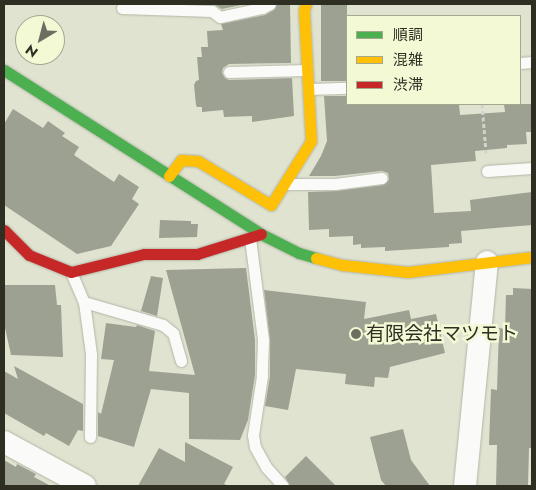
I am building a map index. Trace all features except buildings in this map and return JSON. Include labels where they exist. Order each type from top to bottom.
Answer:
[{"type":"street","points":[[169,176],[181,160],[198,161],[271,205],[306,152],[311,141],[304,10],[306,4]]},
{"type":"street","points":[[4,70],[169,176],[255,236],[299,253],[343,265],[408,272],[532,257]]},
{"type":"street","points":[[4,230],[29,254],[71,272],[144,254],[197,254],[255,236]]},
{"type":"street","points":[[465,486],[487,262]]},
{"type":"street","points":[[4,442],[85,486]]},
{"type":"lane","points":[[122,8],[212,11],[220,17],[262,8],[270,4]]},
{"type":"lane","points":[[229,72],[307,70]]},
{"type":"lane","points":[[309,90],[346,88]]},
{"type":"lane","points":[[487,171],[532,168]]},
{"type":"lane","points":[[284,184],[335,184],[382,178]]},
{"type":"lane","points":[[255,236],[264,340],[262,376],[253,435],[255,447],[266,468],[284,486]]},
{"type":"lane","points":[[71,272],[84,302],[91,354],[90,437]]},
{"type":"lane","points":[[84,302],[163,325],[173,333],[182,361]]},
{"type":"path","points":[[482,105],[487,171]]},
{"type":"traffic: fast","points":[[4,70],[261,234],[299,253],[316,258]]},
{"type":"traffic: slow","points":[[169,176],[181,160],[198,161],[271,205],[311,141],[304,10],[306,4]]},
{"type":"traffic: slow","points":[[316,258],[343,265],[408,272],[532,257]]},
{"type":"traffic: jam","points":[[4,230],[29,255],[71,272],[144,254],[197,254],[261,234]]},
{"type":"place","name":"有限会社マツモト","points":[[356,334]]}]
